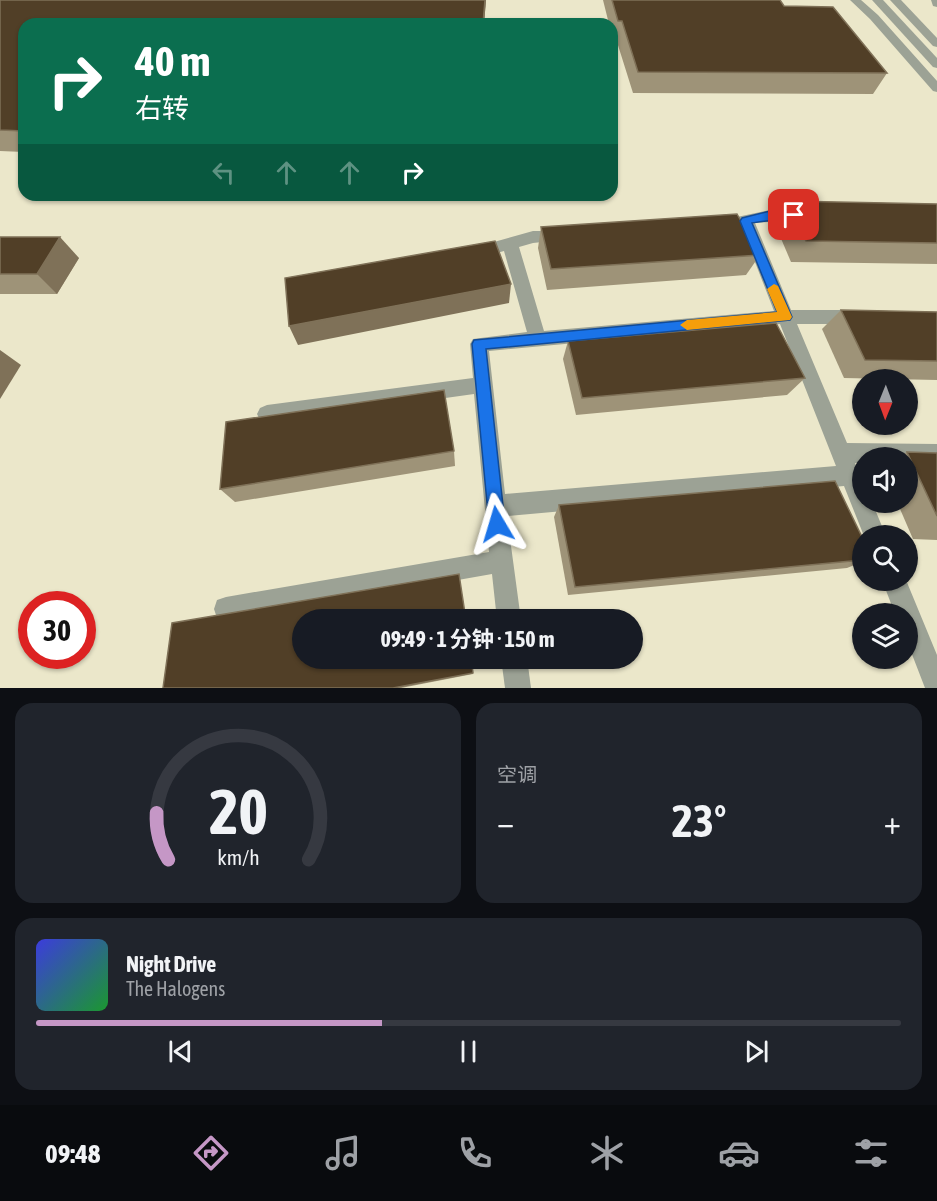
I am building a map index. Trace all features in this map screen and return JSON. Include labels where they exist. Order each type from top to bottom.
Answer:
[{"type":"street","points":[[855,0],[862,4],[937,88]]},
{"type":"street","points":[[877,0],[937,65]]},
{"type":"street","points":[[895,0],[937,44]]},
{"type":"street","points":[[706,227],[770,215],[818,216]]},
{"type":"street","points":[[746,221],[870,525]]},
{"type":"street","points":[[461,255],[533,237],[579,234]]},
{"type":"street","points":[[510,244],[537,338]]},
{"type":"street","points":[[508,609],[479,344],[785,317],[879,317]]},
{"type":"street","points":[[267,414],[483,385]]},
{"type":"street","points":[[841,453],[937,454]]},
{"type":"street","points":[[495,506],[850,475]]},
{"type":"street","points":[[226,609],[502,561]]},
{"type":"street","points":[[918,630],[929,648],[937,686]]},
{"type":"street","points":[[515,669],[518,688]]},
{"type":"building","points":[[0,0],[485,0],[484,18],[18,18],[18,131],[0,130]]},
{"type":"building","points":[[612,0],[780,0],[784,6],[833,7],[887,73],[638,72],[622,21],[618,21]]},
{"type":"building","points":[[787,201],[937,204],[937,243],[806,241]]},
{"type":"building","points":[[737,214],[760,255],[551,269],[541,227]]},
{"type":"building","points":[[0,237],[60,237],[37,274],[0,274]]},
{"type":"building","points":[[495,241],[511,284],[289,326],[285,278]]},
{"type":"building","points":[[841,310],[937,312],[937,361],[865,360]]},
{"type":"building","points":[[776,323],[805,378],[582,398],[568,341]]},
{"type":"building","points":[[444,390],[454,451],[220,489],[226,422]]},
{"type":"building","points":[[918,452],[937,453],[937,516],[918,475]]},
{"type":"building","points":[[835,481],[856,525],[852,525],[852,561],[575,587],[559,505]]},
{"type":"building","points":[[459,574],[464,609],[292,609],[292,669],[472,669],[473,673],[393,688],[163,688],[172,623]]},
{"type":"slow traffic","points":[[687,325],[785,317],[774,289]]},
{"type":"route","points":[[497,524],[479,344],[785,317],[746,221],[770,215],[794,215]]}]
